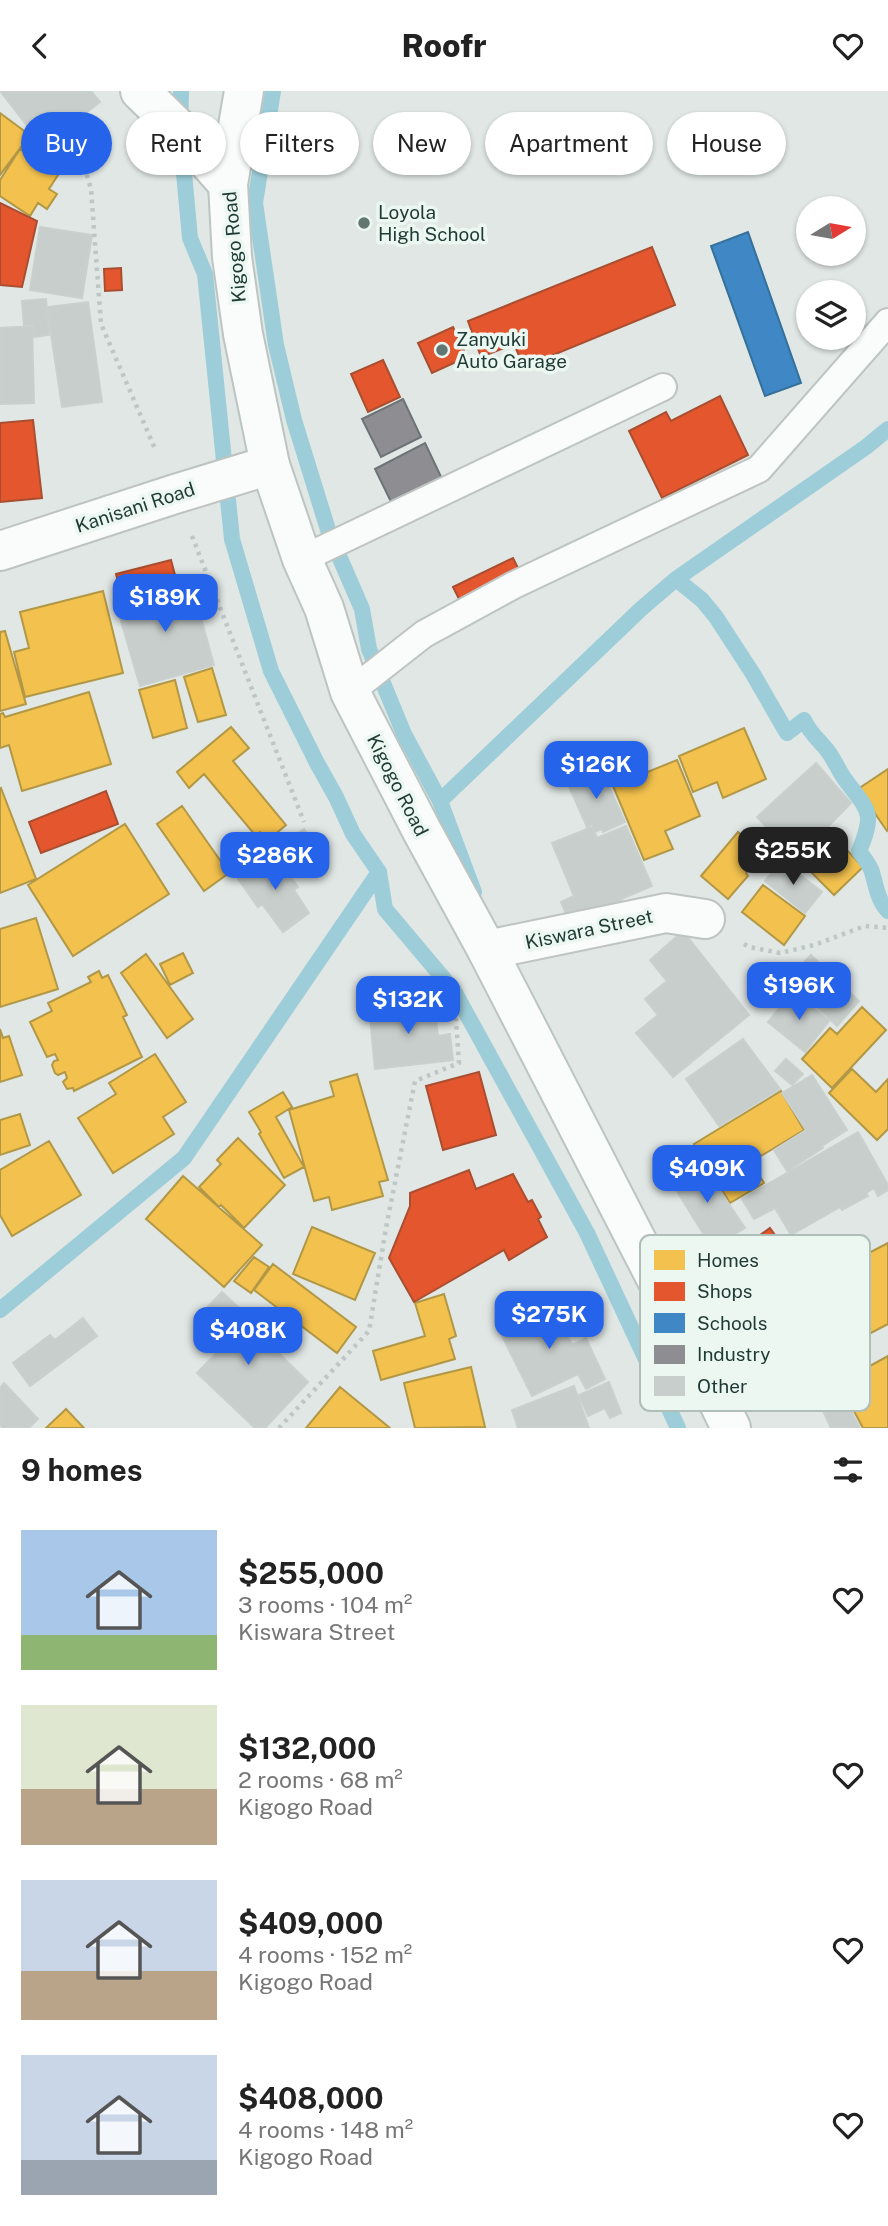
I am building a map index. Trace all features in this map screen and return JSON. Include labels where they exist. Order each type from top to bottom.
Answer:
[{"type":"main road","points":[[140,91],[180,129],[228,184]]},
{"type":"main road","name":"Kigogo Road","points":[[244,91],[228,184],[232,257],[243,334],[270,465],[302,559],[324,608],[350,692],[640,1247]]},
{"type":"main road","name":"Kanisani Road","points":[[0,551],[270,465]]},
{"type":"main road","name":"Kiswara Street","points":[[487,950],[666,913],[705,919]]},
{"type":"main road","name":"Kigogo Road","points":[[723,1411],[731,1428]]},
{"type":"lane","points":[[350,692],[424,634],[514,585],[759,469],[888,322]]},
{"type":"lane","points":[[302,559],[663,387]]},
{"type":"path","points":[[86,175],[90,189],[101,324],[175,494],[304,822]]},
{"type":"path","points":[[705,919],[749,947],[780,953],[814,945],[865,926],[888,927]]},
{"type":"path","points":[[279,1428],[369,1331],[415,1081],[459,1063],[454,991],[487,950]]},
{"type":"building: Homes","points":[[0,113],[21,129],[21,147],[0,175]]},
{"type":"building: Homes","points":[[20,149],[21,175],[58,175],[49,189],[57,194],[47,209],[38,203],[30,216],[0,196],[0,180]]},
{"type":"building: Homes","points":[[103,591],[123,673],[25,697],[14,652],[29,648],[20,612]]},
{"type":"building: Homes","points":[[5,631],[26,704],[0,711],[0,632]]},
{"type":"building: Homes","points":[[212,668],[226,715],[198,722],[184,677]]},
{"type":"building: Homes","points":[[175,680],[187,728],[153,738],[139,690]]},
{"type":"building: Homes","points":[[89,692],[111,764],[22,791],[9,745],[0,748],[0,714],[3,713],[5,717]]},
{"type":"building: Homes","points":[[231,727],[249,748],[233,761],[286,825],[267,841],[260,832],[255,835],[204,774],[189,788],[177,772]]},
{"type":"building: Homes","points":[[744,728],[766,779],[723,798],[717,782],[693,792],[679,756]]},
{"type":"building: Homes","points":[[677,760],[700,816],[665,831],[673,849],[644,860],[613,786]]},
{"type":"building: Homes","points":[[888,769],[888,830],[887,831],[858,789]]},
{"type":"building: Homes","points":[[0,789],[36,879],[0,893]]},
{"type":"building: Homes","points":[[182,806],[229,873],[204,891],[157,824]]},
{"type":"building: Homes","points":[[125,824],[169,894],[73,956],[28,885]]},
{"type":"building: Homes","points":[[828,830],[863,867],[834,895],[799,860]]},
{"type":"building: Homes","points":[[738,832],[762,853],[746,873],[748,876],[728,899],[701,876]]},
{"type":"building: Homes","points":[[763,885],[805,916],[784,945],[742,912]]},
{"type":"building: Homes","points":[[36,918],[58,989],[0,1007],[0,929]]},
{"type":"building: Homes","points":[[183,953],[193,973],[170,985],[160,964]]},
{"type":"building: Homes","points":[[146,954],[193,1019],[167,1038],[121,973]]},
{"type":"building: Homes","points":[[99,971],[102,978],[108,975],[127,1015],[123,1017],[142,1057],[74,1091],[73,1088],[67,1089],[63,1082],[67,1078],[65,1072],[58,1075],[55,1073],[52,1065],[58,1060],[55,1054],[47,1057],[30,1022],[52,1011],[48,1003],[91,982],[88,977]]},
{"type":"building: Homes","points":[[862,1007],[886,1030],[832,1088],[802,1059],[830,1028],[837,1034]]},
{"type":"building: Homes","points":[[0,1029],[3,1038],[9,1036],[22,1075],[0,1082]]},
{"type":"building: Homes","points":[[155,1054],[186,1102],[163,1117],[174,1134],[113,1173],[78,1118],[116,1094],[109,1083]]},
{"type":"building: Homes","points":[[852,1069],[876,1092],[888,1079],[888,1129],[877,1140],[829,1093]]},
{"type":"building: Homes","points":[[357,1074],[388,1180],[379,1182],[383,1196],[332,1210],[329,1197],[314,1201],[289,1110],[334,1096],[330,1082]]},
{"type":"building: Homes","points":[[781,1091],[804,1130],[751,1162],[764,1183],[730,1203],[694,1144]]},
{"type":"building: Homes","points":[[283,1092],[292,1107],[276,1117],[304,1167],[284,1178],[249,1112]]},
{"type":"building: Homes","points":[[20,1114],[30,1145],[0,1155],[0,1120]]},
{"type":"building: Homes","points":[[238,1138],[285,1185],[244,1228],[199,1187],[221,1164],[217,1160]]},
{"type":"building: Homes","points":[[49,1141],[81,1195],[12,1236],[0,1215],[0,1170]]},
{"type":"building: Homes","points":[[183,1176],[262,1245],[224,1287],[146,1219]]},
{"type":"building: Homes","points":[[312,1227],[375,1253],[355,1300],[293,1274]]},
{"type":"building: Homes","points":[[888,1243],[888,1324],[870,1333],[870,1252]]},
{"type":"building: Homes","points":[[254,1257],[269,1267],[251,1293],[234,1281]]},
{"type":"building: Homes","points":[[273,1264],[356,1327],[337,1353],[254,1290]]},
{"type":"building: Homes","points":[[444,1294],[456,1336],[449,1339],[455,1359],[381,1380],[373,1351],[425,1336],[415,1303]]},
{"type":"building: Homes","points":[[888,1356],[888,1428],[863,1428],[854,1411],[870,1411],[870,1366]]},
{"type":"building: Homes","points":[[471,1367],[485,1427],[415,1428],[404,1383]]},
{"type":"building: Homes","points":[[340,1387],[390,1428],[306,1428]]},
{"type":"building: Homes","points":[[66,1409],[84,1428],[46,1428]]},
{"type":"building: Shops","points":[[0,203],[37,221],[22,287],[0,285]]},
{"type":"building: Shops","points":[[652,247],[675,305],[524,367],[514,344],[481,357],[468,321]]},
{"type":"building: Shops","points":[[121,268],[122,290],[105,291],[104,269]]},
{"type":"building: Shops","name":"Zanyuki Auto Garage","points":[[453,327],[467,357],[432,373],[418,343]]},
{"type":"building: Shops","points":[[383,360],[400,397],[368,412],[351,374]]},
{"type":"building: Shops","points":[[720,396],[748,455],[662,498],[629,431],[666,412],[671,421]]},
{"type":"building: Shops","points":[[33,420],[42,498],[0,502],[0,423]]},
{"type":"building: Shops","points":[[513,558],[520,572],[460,601],[453,587]]},
{"type":"building: Shops","points":[[171,560],[178,586],[162,590],[161,585],[122,596],[116,574]]},
{"type":"building: Shops","points":[[106,791],[118,824],[41,853],[29,822]]},
{"type":"building: Shops","points":[[479,1072],[496,1135],[443,1150],[426,1086]]},
{"type":"building: Shops","points":[[469,1170],[476,1189],[513,1174],[528,1202],[532,1200],[547,1237],[509,1260],[504,1250],[414,1302],[389,1258],[410,1206],[410,1193]]},
{"type":"building: Shops","points":[[770,1228],[775,1235],[760,1235]]},
{"type":"building: Schools","points":[[748,232],[801,383],[765,396],[711,246]]},
{"type":"building: Industry","points":[[403,399],[421,437],[381,457],[362,419]]},
{"type":"building: Industry","points":[[425,443],[444,483],[394,508],[375,469]]},
{"type":"building: Other","points":[[0,91],[91,91],[100,102],[87,112],[21,112],[21,118]]},
{"type":"building: Other","points":[[40,227],[92,235],[82,298],[30,290]]},
{"type":"building: Other","points":[[46,299],[49,335],[33,337],[33,325],[24,326],[22,301]]},
{"type":"building: Other","points":[[88,302],[102,402],[62,407],[47,307]]},
{"type":"building: Other","points":[[32,326],[34,403],[0,404],[0,328]]},
{"type":"building: Other","points":[[191,582],[214,665],[140,686],[116,604]]},
{"type":"building: Other","points":[[816,763],[851,803],[821,834],[819,831],[809,841],[813,846],[797,860],[757,817]]},
{"type":"building: Other","points":[[600,767],[625,822],[603,832],[602,829],[595,832],[592,824],[587,827],[567,782]]},
{"type":"building: Other","points":[[626,826],[652,886],[621,899],[624,906],[572,928],[561,902],[574,896],[552,843],[592,827],[597,838]]},
{"type":"building: Other","points":[[304,829],[322,857],[294,875],[276,848]]},
{"type":"building: Other","points":[[274,853],[298,887],[294,890],[309,913],[283,932],[262,904],[258,907],[238,879]]},
{"type":"building: Other","points":[[781,860],[822,892],[805,913],[765,881]]},
{"type":"building: Other","points":[[683,931],[749,1015],[673,1077],[636,1033],[658,1015],[645,999],[667,981],[650,960]]},
{"type":"building: Other","points":[[811,955],[859,1001],[837,1026],[788,979]]},
{"type":"building: Other","points":[[793,991],[829,1021],[805,1052],[768,1022]]},
{"type":"building: Other","points":[[434,1001],[438,1036],[450,1034],[453,1060],[375,1069],[369,1008]]},
{"type":"building: Other","points":[[743,1039],[780,1089],[719,1126],[686,1079]]},
{"type":"building: Other","points":[[786,1059],[803,1074],[792,1085],[775,1071]]},
{"type":"building: Other","points":[[812,1075],[847,1130],[787,1171],[774,1150],[806,1130],[782,1093]]},
{"type":"building: Other","points":[[858,1132],[888,1185],[888,1190],[878,1196],[874,1188],[866,1193],[868,1196],[842,1210],[840,1207],[791,1235],[775,1208],[754,1219],[742,1199]]},
{"type":"building: Other","points":[[700,1161],[745,1228],[733,1235],[704,1235],[670,1180]]},
{"type":"building: Other","points":[[222,1292],[253,1321],[250,1325],[308,1382],[265,1428],[255,1428],[197,1373],[227,1342],[199,1316]]},
{"type":"building: Other","points":[[551,1302],[572,1345],[586,1338],[605,1379],[586,1389],[578,1374],[532,1396],[498,1328]]},
{"type":"building: Other","points":[[83,1318],[97,1336],[30,1386],[13,1363],[50,1335],[55,1340]]},
{"type":"building: Other","points":[[609,1382],[621,1413],[610,1418],[605,1408],[588,1416],[579,1395]]},
{"type":"building: Other","points":[[4,1383],[38,1419],[29,1428],[3,1428],[0,1425],[0,1388]]},
{"type":"building: Other","points":[[574,1386],[589,1428],[518,1428],[512,1410]]},
{"type":"building: Other","points":[[823,1411],[851,1411],[860,1428],[831,1428]]},
{"type":"waterway","points":[[181,91],[180,130],[190,238],[205,274],[232,539],[271,671],[353,834],[379,872],[385,909],[454,991],[587,1233],[640,1347]]},
{"type":"waterway","points":[[273,91],[255,203],[276,345],[294,420],[329,533],[362,609],[369,649],[404,734],[440,801],[474,892]]},
{"type":"waterway","points":[[440,801],[642,608],[676,579],[888,429]]},
{"type":"waterway","points":[[676,579],[702,600],[716,617],[787,733],[804,720],[864,805],[868,819],[859,851],[870,867],[880,898],[888,911]]},
{"type":"waterway","points":[[0,1310],[184,1158],[379,872]]},
{"type":"waterway","points":[[670,1411],[678,1428]]},
{"type":"place","name":"Loyola High School","points":[[364,223]]},
{"type":"place","name":"Zanyuki Auto Garage","points":[[442,350]]}]
